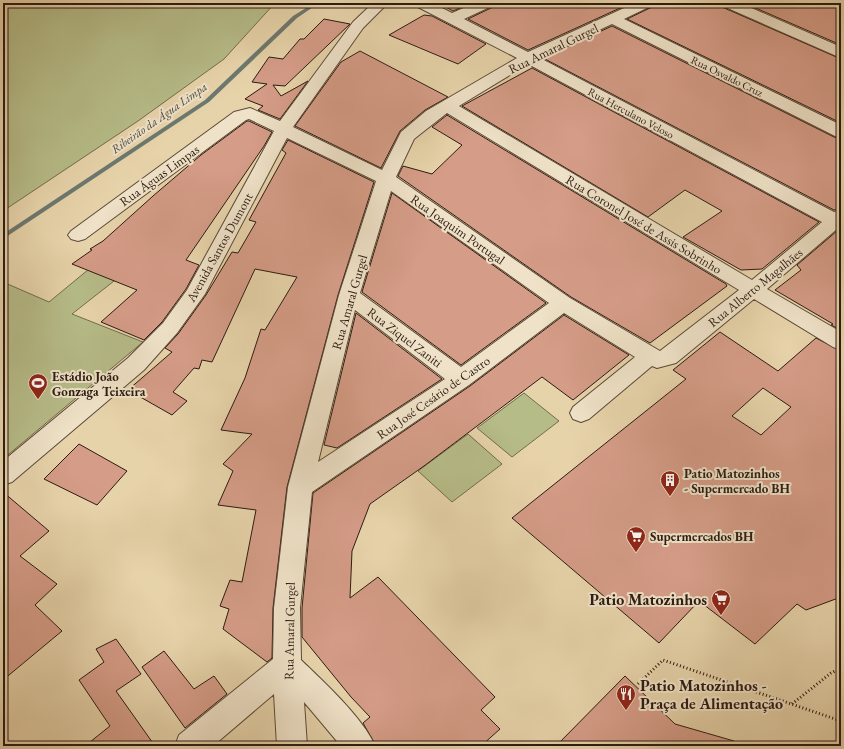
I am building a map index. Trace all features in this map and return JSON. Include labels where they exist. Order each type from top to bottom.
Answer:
[{"type":"street","name":"Avenida Santos Dumont","points":[[3,475],[136,364],[170,328],[195,294],[284,128],[332,59],[358,25],[381,3]]},
{"type":"street","name":"Rua Herculano Veloso","points":[[421,3],[839,220]]},
{"type":"street","points":[[452,19],[487,3]]},
{"type":"street","name":"Rua Amaral Gurgel","points":[[292,746],[287,665],[287,608],[300,486],[349,295],[386,179],[408,136],[417,126],[447,106],[528,58],[613,20],[646,3]]},
{"type":"street","points":[[728,3],[841,53]]},
{"type":"street","name":"Rua Osvaldo Cruz","points":[[613,20],[841,132]]},
{"type":"street","name":"Rua Coronel José de Assis Sobrinho","points":[[447,106],[841,342]]},
{"type":"street","name":"Rua Joaquim Portugal","points":[[240,116],[250,113],[284,128],[386,179],[563,303],[659,357]]},
{"type":"street","name":"Rua Águas Limpas","points":[[78,235],[240,116]]},
{"type":"street","name":"Rua Alberto Magalhães","points":[[581,413],[753,290],[839,220]]},
{"type":"street","name":"Rua Ziquel Zaniti","points":[[349,295],[461,379]]},
{"type":"street","name":"Rua José Cesário de Castro","points":[[300,486],[461,379],[563,303]]},
{"type":"street","points":[[190,746],[287,665],[333,713],[360,746]]},
{"type":"path","points":[[638,684],[663,660],[841,720]]},
{"type":"path","points":[[792,704],[831,673],[841,668]]},
{"type":"green space","points":[[3,3],[275,3],[224,59],[138,121],[3,211]]},
{"type":"green space","name":"Estádio João Gonzaga Teixeira","points":[[100,260],[128,270],[72,314],[143,342],[3,459],[3,282],[49,302]]},
{"type":"green space","points":[[524,393],[559,421],[512,457],[477,428]]},
{"type":"green space","points":[[468,434],[502,464],[452,502],[418,471]]},
{"type":"building","points":[[438,3],[471,3],[453,11]]},
{"type":"building","points":[[495,3],[631,3],[528,50],[468,19],[493,7]]},
{"type":"building","points":[[654,3],[720,3],[722,7],[841,59],[841,123],[627,19],[652,7]]},
{"type":"building","points":[[744,3],[841,3],[841,45]]},
{"type":"building","points":[[424,15],[432,16],[486,44],[458,64],[389,35]]},
{"type":"building","points":[[324,19],[350,24],[285,86],[273,85],[281,96],[308,81],[280,119],[258,110],[263,106],[245,99],[267,84],[252,82],[269,57],[283,59],[300,39],[304,39]]},
{"type":"building","points":[[612,26],[834,137],[841,138],[841,209],[834,210],[543,58]]},
{"type":"building","points":[[360,51],[448,97],[425,110],[400,131],[381,168],[295,126],[341,62]]},
{"type":"building","points":[[532,68],[819,222],[762,269],[741,270],[683,237],[722,211],[685,190],[648,217],[462,106]]},
{"type":"building","points":[[447,115],[727,286],[650,343],[571,297],[398,176],[403,166],[432,174],[462,145],[432,127]]},
{"type":"building","points":[[247,121],[272,132],[186,260],[199,265],[186,289],[162,322],[144,340],[101,322],[137,290],[72,264],[92,250],[90,249],[103,241],[201,155]]},
{"type":"building","points":[[288,140],[374,182],[338,295],[287,487],[273,608],[272,658],[267,662],[223,629],[229,609],[220,606],[230,580],[242,582],[256,510],[218,505],[233,471],[223,464],[252,434],[221,430],[245,378],[261,329],[265,330],[297,277],[255,269],[212,362],[202,360],[199,369],[194,368],[173,392],[187,401],[172,415],[128,390],[172,352],[165,348],[178,334],[206,295],[232,252],[238,253],[256,222],[249,220],[286,153],[282,150]]},
{"type":"building","points":[[392,193],[546,303],[461,365],[362,292]]},
{"type":"building","points":[[837,231],[841,231],[841,330],[775,290],[801,270],[797,265]]},
{"type":"building","points":[[356,313],[442,379],[337,448],[324,445]]},
{"type":"building","points":[[564,315],[629,355],[573,400],[542,377],[424,466],[370,504],[352,551],[350,598],[378,577],[495,697],[481,710],[500,729],[481,746],[376,746],[363,723],[370,717],[351,697],[302,637],[302,608],[313,493],[470,386]]},
{"type":"building","name":"Patio Matozinhos - Supermercado BH","points":[[720,332],[778,371],[816,338],[841,351],[841,597],[806,610],[797,604],[755,644],[699,601],[659,643],[512,518],[686,379],[673,370]],"holes":[[[763,388],[791,407],[761,435],[732,416]]]},
{"type":"building","points":[[79,444],[127,471],[97,505],[44,479]]},
{"type":"building","points":[[3,492],[49,531],[20,556],[57,584],[35,605],[62,631],[3,680]]},
{"type":"building","points":[[116,639],[141,674],[116,691],[155,746],[85,746],[110,726],[79,680],[104,662],[96,649]]},
{"type":"building","points":[[164,651],[194,689],[214,676],[227,694],[185,728],[142,667]]},
{"type":"building","name":"Patio Matozinhos - Praça de Alimentação","points":[[625,676],[675,724],[734,741],[733,746],[556,746]]},
{"type":"waterway","name":"Ribeirão da Água Limpa","points":[[3,237],[207,101],[295,17],[317,3]]},
{"type":"place","name":"Estádio João Gonzaga Teixeira","points":[[38,400]]},
{"type":"place","name":"Patio Matozinhos - Supermercado BH","points":[[670,497]]},
{"type":"place","name":"Supermercados BH","points":[[636,553]]},
{"type":"place","name":"Patio Matozinhos","points":[[721,616]]},
{"type":"place","name":"Patio Matozinhos - Praça de Alimentação","points":[[626,711]]}]
